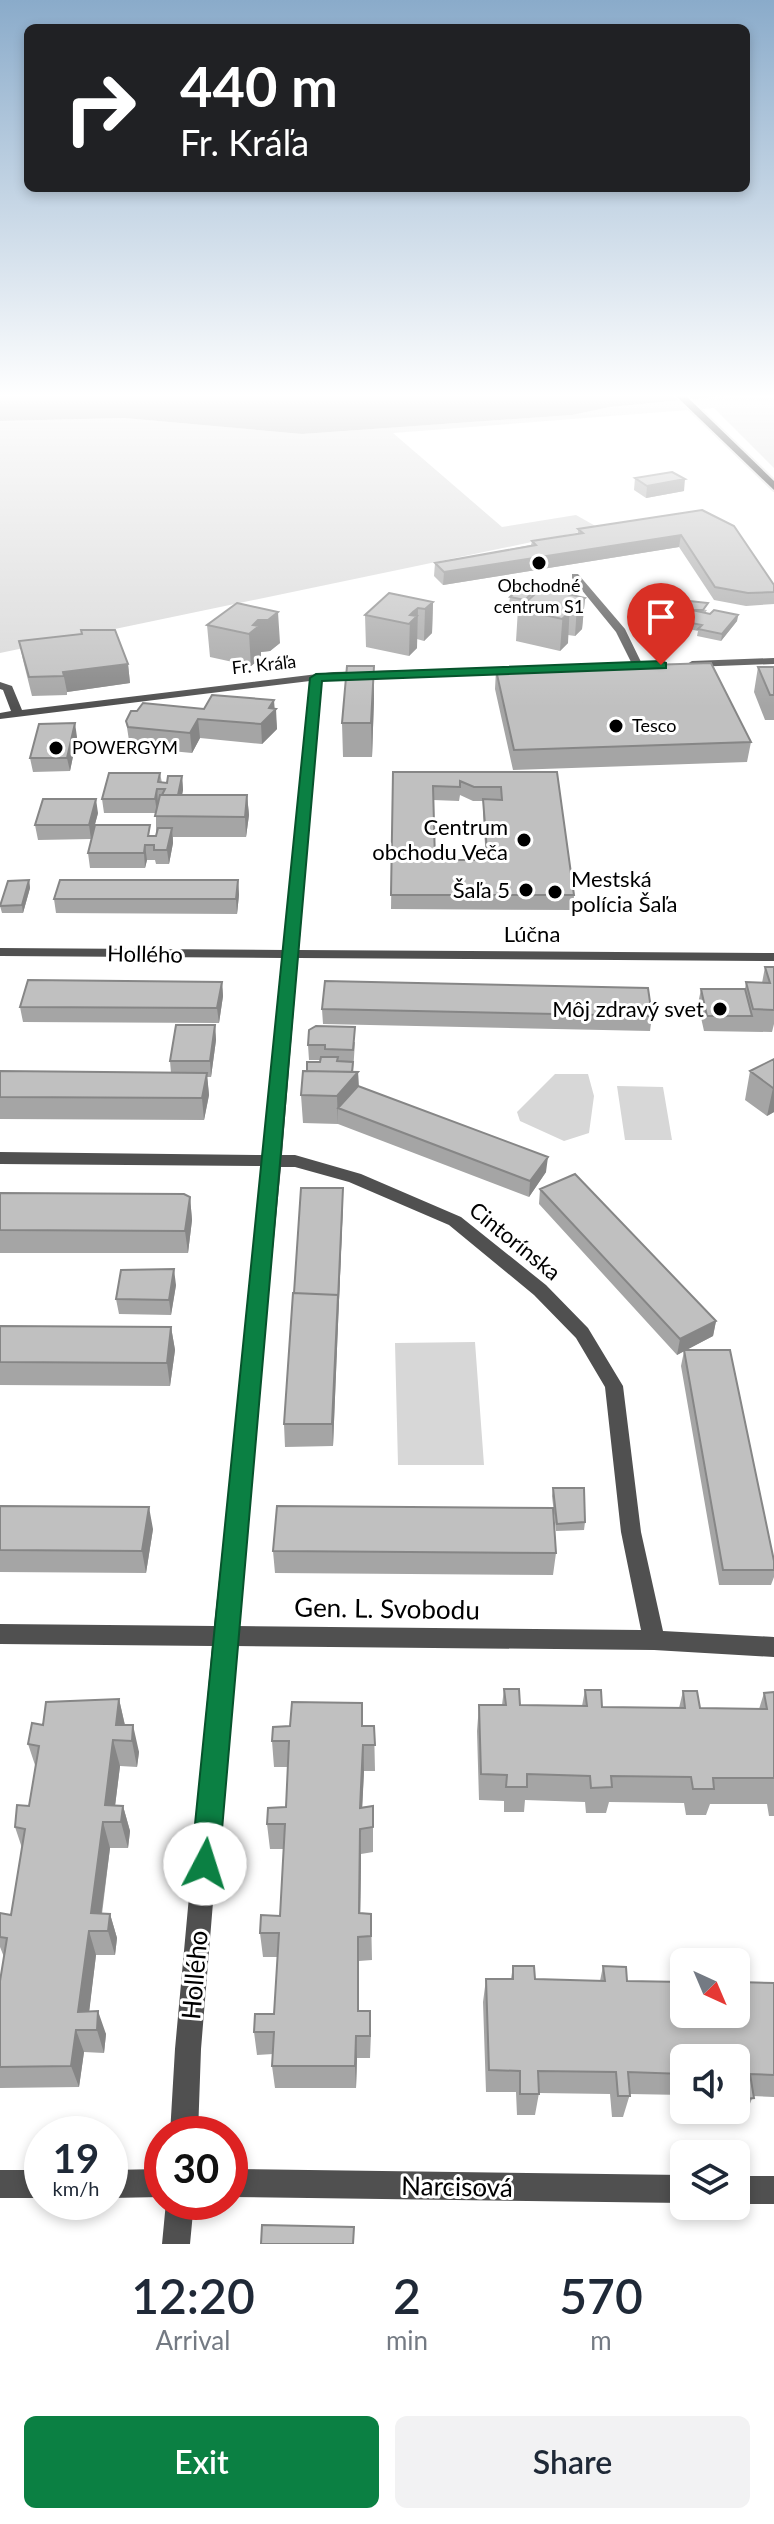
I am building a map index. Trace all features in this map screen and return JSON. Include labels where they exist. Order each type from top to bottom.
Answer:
[{"type":"street","points":[[575,576],[621,631],[638,666]]},
{"type":"street","points":[[680,665],[774,661]]},
{"type":"street","points":[[622,666],[652,666]]},
{"type":"street","name":"Fr. Kráľa","points":[[0,716],[316,678],[532,669]]},
{"type":"street","name":"Hollého","points":[[185,2116],[224,1635],[273,1161],[316,678]]},
{"type":"street","points":[[0,685],[8,688],[17,713]]},
{"type":"street","name":"Hollého","points":[[0,952],[289,955]]},
{"type":"street","name":"Lúčna","points":[[289,955],[774,957]]},
{"type":"street","name":"Cintorínska","points":[[0,1158],[295,1161],[355,1178],[455,1221],[540,1290],[582,1333],[614,1386],[631,1532],[654,1640]]},
{"type":"street","name":"Gen. L. Svobodu","points":[[0,1634],[654,1640],[774,1647]]},
{"type":"street","name":"Narcisová","points":[[248,2183],[670,2189]]},
{"type":"street","points":[[0,2184],[24,2184]]},
{"type":"street","points":[[750,2190],[774,2190]]},
{"type":"street","points":[[176,2244],[178,2220]]},
{"type":"shaded area","points":[[0,498],[468,498],[502,527],[576,515],[599,528],[0,653]]},
{"type":"shaded area","points":[[555,1074],[588,1074],[594,1096],[589,1133],[564,1141],[520,1121],[517,1112]]},
{"type":"shaded area","points":[[617,1086],[663,1087],[672,1140],[625,1140]]},
{"type":"shaded area","points":[[475,1342],[484,1465],[398,1465],[395,1343]]},
{"type":"building","points":[[702,510],[734,526],[774,585],[774,592],[748,593],[715,587],[681,535],[444,572],[435,563],[536,545],[532,541],[583,533],[578,529]]},
{"type":"building","points":[[542,588],[585,598],[577,605],[570,603],[563,610],[570,612],[562,619],[518,609]]},
{"type":"building","points":[[518,589],[533,592],[525,600],[510,597]]},
{"type":"building","points":[[389,593],[433,602],[425,609],[418,608],[413,612],[410,615],[417,616],[409,624],[365,615]]},
{"type":"building","points":[[680,600],[708,603],[703,610],[692,610],[738,615],[722,634],[698,629],[702,625],[682,621],[679,625],[650,619],[665,603],[676,606]]},
{"type":"building","points":[[237,603],[278,612],[268,620],[258,620],[253,625],[259,626],[249,634],[207,625]]},
{"type":"building","points":[[81,630],[115,630],[128,664],[63,672],[64,676],[29,677],[19,641],[82,634]]},
{"type":"building","name":"Tesco","points":[[711,663],[751,742],[514,750],[496,670]]},
{"type":"building","points":[[347,666],[374,666],[371,723],[342,723]]},
{"type":"building","points":[[758,667],[774,667],[774,695],[770,695]]},
{"type":"building","points":[[212,695],[274,700],[269,708],[276,709],[261,724],[198,719],[190,733],[128,727],[126,721],[131,711],[137,711],[143,703],[204,709]]},
{"type":"building","points":[[75,723],[67,758],[30,758],[39,724]]},
{"type":"building","name":"Centrum obchodu Veča","points":[[393,772],[557,772],[574,895],[391,895]],"holes":[[[460,781],[474,787],[501,787],[502,800],[483,799],[487,851],[507,851],[507,860],[435,860],[433,786],[460,787]]]},
{"type":"building","points":[[109,773],[160,773],[158,782],[167,783],[168,776],[182,776],[178,795],[162,795],[165,789],[157,789],[155,799],[102,799]]},
{"type":"building","points":[[160,795],[247,795],[245,817],[155,816]]},
{"type":"building","points":[[43,799],[96,799],[89,825],[35,825]]},
{"type":"building","points":[[95,825],[150,825],[148,836],[156,836],[158,828],[172,828],[167,850],[154,850],[154,845],[145,845],[144,853],[88,853]]},
{"type":"building","points":[[29,880],[22,905],[0,906],[8,881]]},
{"type":"building","points":[[60,880],[238,880],[236,899],[54,899]]},
{"type":"building","points":[[765,967],[774,967],[774,1010],[753,1009],[746,982],[770,983]]},
{"type":"building","points":[[28,980],[222,982],[217,1008],[20,1007]]},
{"type":"building","points":[[325,981],[648,988],[652,1016],[322,1009]]},
{"type":"building","points":[[701,989],[745,989],[752,1016],[707,1016]]},
{"type":"building","points":[[176,1025],[215,1025],[210,1061],[170,1061]]},
{"type":"building","points":[[316,1026],[355,1027],[353,1050],[308,1045],[309,1030]]},
{"type":"building","points":[[321,1057],[338,1057],[337,1061],[353,1062],[352,1072],[307,1071],[307,1062],[320,1062]]},
{"type":"building","points":[[774,1059],[774,1087],[773,1088],[750,1071]]},
{"type":"building","points":[[0,1071],[207,1073],[202,1098],[0,1097]]},
{"type":"building","points":[[303,1071],[358,1072],[337,1096],[301,1095]]},
{"type":"building","points":[[358,1086],[548,1157],[530,1181],[338,1108]]},
{"type":"building","points":[[575,1174],[716,1321],[680,1339],[540,1189]]},
{"type":"building","points":[[301,1188],[343,1188],[338,1300],[338,1295],[294,1293]]},
{"type":"building","points":[[0,1193],[184,1194],[190,1197],[185,1231],[0,1230]]},
{"type":"building","points":[[174,1269],[169,1300],[116,1299],[121,1270]]},
{"type":"building","points":[[293,1293],[338,1295],[332,1424],[284,1424]]},
{"type":"building","points":[[0,1326],[171,1327],[167,1363],[0,1362]]},
{"type":"building","points":[[684,1350],[730,1350],[774,1570],[723,1570]]},
{"type":"building","points":[[553,1488],[584,1488],[585,1522],[557,1524]]},
{"type":"building","points":[[0,1506],[149,1507],[142,1551],[0,1550]]},
{"type":"building","points":[[277,1506],[553,1508],[556,1553],[273,1551]]},
{"type":"building","points":[[504,1689],[519,1689],[520,1705],[587,1706],[585,1690],[601,1690],[602,1707],[685,1708],[683,1691],[697,1691],[700,1708],[767,1709],[764,1693],[774,1692],[774,1778],[713,1778],[714,1789],[693,1789],[691,1777],[611,1776],[612,1787],[591,1788],[590,1776],[527,1774],[527,1787],[506,1787],[507,1775],[481,1774],[479,1705],[506,1705]]},
{"type":"building","points":[[119,1699],[116,1725],[133,1725],[132,1741],[113,1740],[105,1805],[123,1806],[121,1822],[103,1822],[91,1913],[110,1914],[108,1931],[89,1931],[78,2012],[98,2011],[97,2030],[76,2030],[71,2066],[0,2067],[0,1981],[7,1938],[0,1937],[0,1913],[11,1915],[25,1829],[15,1827],[17,1805],[29,1806],[39,1746],[28,1744],[32,1723],[43,1725],[46,1702]]},
{"type":"building","points":[[292,1702],[362,1703],[362,1726],[374,1726],[375,1745],[363,1745],[360,1808],[373,1806],[373,1827],[360,1829],[359,1913],[371,1914],[371,1936],[358,1937],[358,2011],[370,2011],[370,2036],[356,2036],[355,2066],[272,2066],[274,2032],[254,2032],[255,2014],[274,2014],[279,1933],[260,1933],[261,1915],[280,1916],[285,1824],[267,1824],[268,1808],[286,1807],[289,1741],[272,1741],[273,1727],[290,1726]]},
{"type":"building","points":[[513,1966],[534,1966],[535,1979],[605,1981],[603,1966],[626,1967],[627,1981],[670,1982],[670,2028],[750,2028],[750,1982],[774,1983],[774,2075],[750,2074],[750,2044],[670,2044],[670,2074],[628,2072],[630,2096],[618,2096],[616,2072],[538,2071],[539,2094],[520,2094],[520,2071],[489,2070],[486,1979],[513,1979]]},
{"type":"building","points":[[750,2074],[754,2098],[750,2098]]},
{"type":"building","points":[[262,2225],[354,2227],[353,2244],[261,2244]]},
{"type":"place","name":"Obchodné centrum S1","points":[[539,563]]},
{"type":"place","name":"Tesco","points":[[616,726]]},
{"type":"place","name":"POWERGYM","points":[[56,748]]},
{"type":"place","name":"Centrum obchodu Veča","points":[[524,840]]},
{"type":"place","name":"Šaľa 5","points":[[526,890]]},
{"type":"place","name":"Mestská polícia Šaľa","points":[[555,892]]},
{"type":"place","name":"Môj zdravý svet","points":[[720,1009]]},
{"type":"route","points":[[205,1864],[224,1635],[273,1161],[316,678],[661,665]]}]
